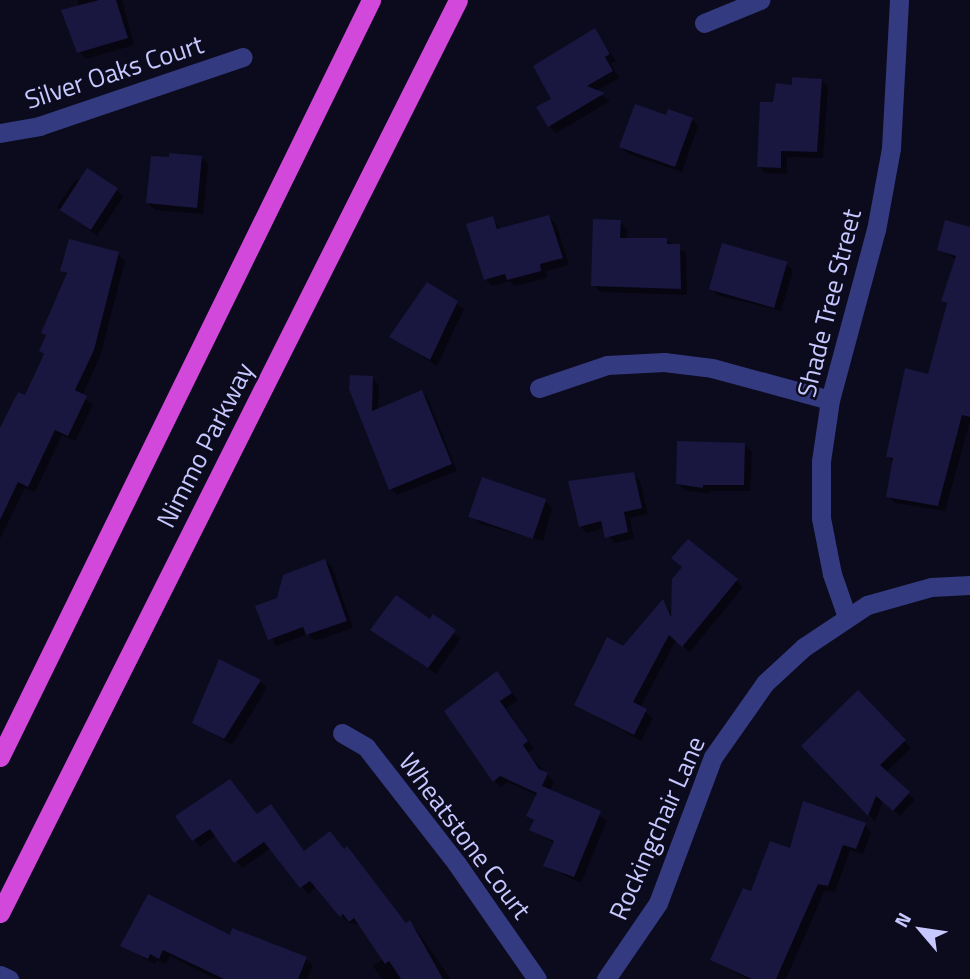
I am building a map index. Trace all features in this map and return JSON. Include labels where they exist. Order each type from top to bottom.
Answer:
[{"type":"highway","name":"Nimmo Parkway","points":[[0,757],[371,0]]},
{"type":"highway","name":"Nimmo Parkway","points":[[0,913],[458,0]]},
{"type":"street","points":[[704,23],[760,0]]},
{"type":"street","name":"Shade Tree Street","points":[[847,617],[832,574],[821,518],[821,461],[830,400],[876,230],[891,148],[899,0]]},
{"type":"street","name":"Silver Oaks Court","points":[[0,133],[39,126],[243,57]]},
{"type":"street","points":[[539,388],[607,365],[664,362],[712,368],[830,400]]},
{"type":"street","name":"Rockingchair Lane","points":[[606,979],[657,903],[695,800],[743,708],[804,647],[847,617],[891,596],[970,585]]},
{"type":"street","name":"Wheatstone Court","points":[[342,733],[366,747],[457,864],[537,979]]},
{"type":"street","points":[[0,975],[9,979]]},
{"type":"building","points":[[99,0],[116,0],[128,38],[77,53],[61,10]]},
{"type":"building","points":[[595,28],[610,54],[605,57],[613,71],[587,86],[605,93],[548,127],[536,107],[551,99],[533,66]]},
{"type":"building","points":[[792,77],[822,79],[817,152],[781,151],[781,168],[757,167],[760,102],[773,102],[776,83],[792,85]]},
{"type":"building","points":[[635,104],[666,115],[668,109],[693,118],[675,167],[619,147]]},
{"type":"building","points":[[169,153],[202,156],[197,208],[146,203],[151,156],[169,157]]},
{"type":"building","points":[[87,168],[118,188],[91,230],[60,210]]},
{"type":"building","points":[[549,215],[563,258],[540,264],[541,271],[507,280],[505,274],[484,280],[466,224],[493,216],[497,229]]},
{"type":"building","points":[[593,219],[621,220],[620,238],[667,238],[667,244],[680,244],[681,289],[591,286]]},
{"type":"building","points":[[945,220],[970,227],[970,417],[962,415],[938,506],[886,497],[893,458],[886,457],[905,368],[928,374],[947,303],[941,301],[956,256],[937,250]]},
{"type":"building","points":[[69,239],[119,252],[94,350],[75,390],[87,396],[68,436],[55,430],[28,487],[18,482],[0,520],[0,428],[18,392],[25,395],[44,354],[39,351],[46,335],[41,333],[67,273],[60,271]]},
{"type":"building","points":[[722,243],[787,262],[774,308],[709,289]]},
{"type":"building","points":[[427,282],[458,301],[430,360],[389,337]]},
{"type":"building","points":[[350,375],[373,376],[372,411],[422,390],[452,464],[389,490],[349,389]]},
{"type":"building","points":[[677,441],[745,443],[744,485],[703,485],[703,488],[676,484]]},
{"type":"building","points":[[634,472],[642,508],[624,512],[628,532],[605,538],[601,521],[579,527],[568,481]]},
{"type":"building","points":[[482,477],[546,499],[533,539],[468,517]]},
{"type":"building","points":[[688,539],[738,579],[682,647],[669,635],[633,702],[647,709],[634,735],[574,705],[607,637],[623,646],[663,599],[671,617],[672,579],[682,567],[671,558]]},
{"type":"building","points":[[325,559],[347,621],[306,635],[303,627],[268,640],[255,606],[277,598],[283,575]]},
{"type":"building","points":[[396,595],[430,619],[433,614],[456,630],[428,668],[370,630]]},
{"type":"building","points":[[219,659],[261,680],[224,739],[192,723]]},
{"type":"building","points":[[497,671],[512,693],[500,701],[528,741],[523,745],[539,769],[548,773],[542,786],[601,811],[574,877],[543,866],[554,841],[529,830],[534,820],[526,816],[537,793],[500,776],[493,782],[444,711]]},
{"type":"building","points":[[858,690],[906,740],[880,765],[910,792],[893,811],[876,796],[868,816],[801,746]]},
{"type":"building","points":[[230,779],[257,814],[271,804],[304,851],[330,831],[344,849],[347,846],[406,923],[410,920],[443,979],[401,979],[389,961],[385,964],[354,918],[349,922],[343,914],[340,917],[310,881],[300,888],[264,842],[234,863],[210,829],[192,841],[175,816]]},
{"type":"building","points":[[803,801],[866,823],[856,849],[843,845],[828,886],[818,884],[776,979],[752,979],[710,960],[743,888],[751,891],[770,841],[790,848]]},
{"type":"building","points":[[148,894],[230,935],[232,928],[307,957],[298,979],[224,979],[163,950],[159,959],[150,954],[148,959],[120,946]]}]
